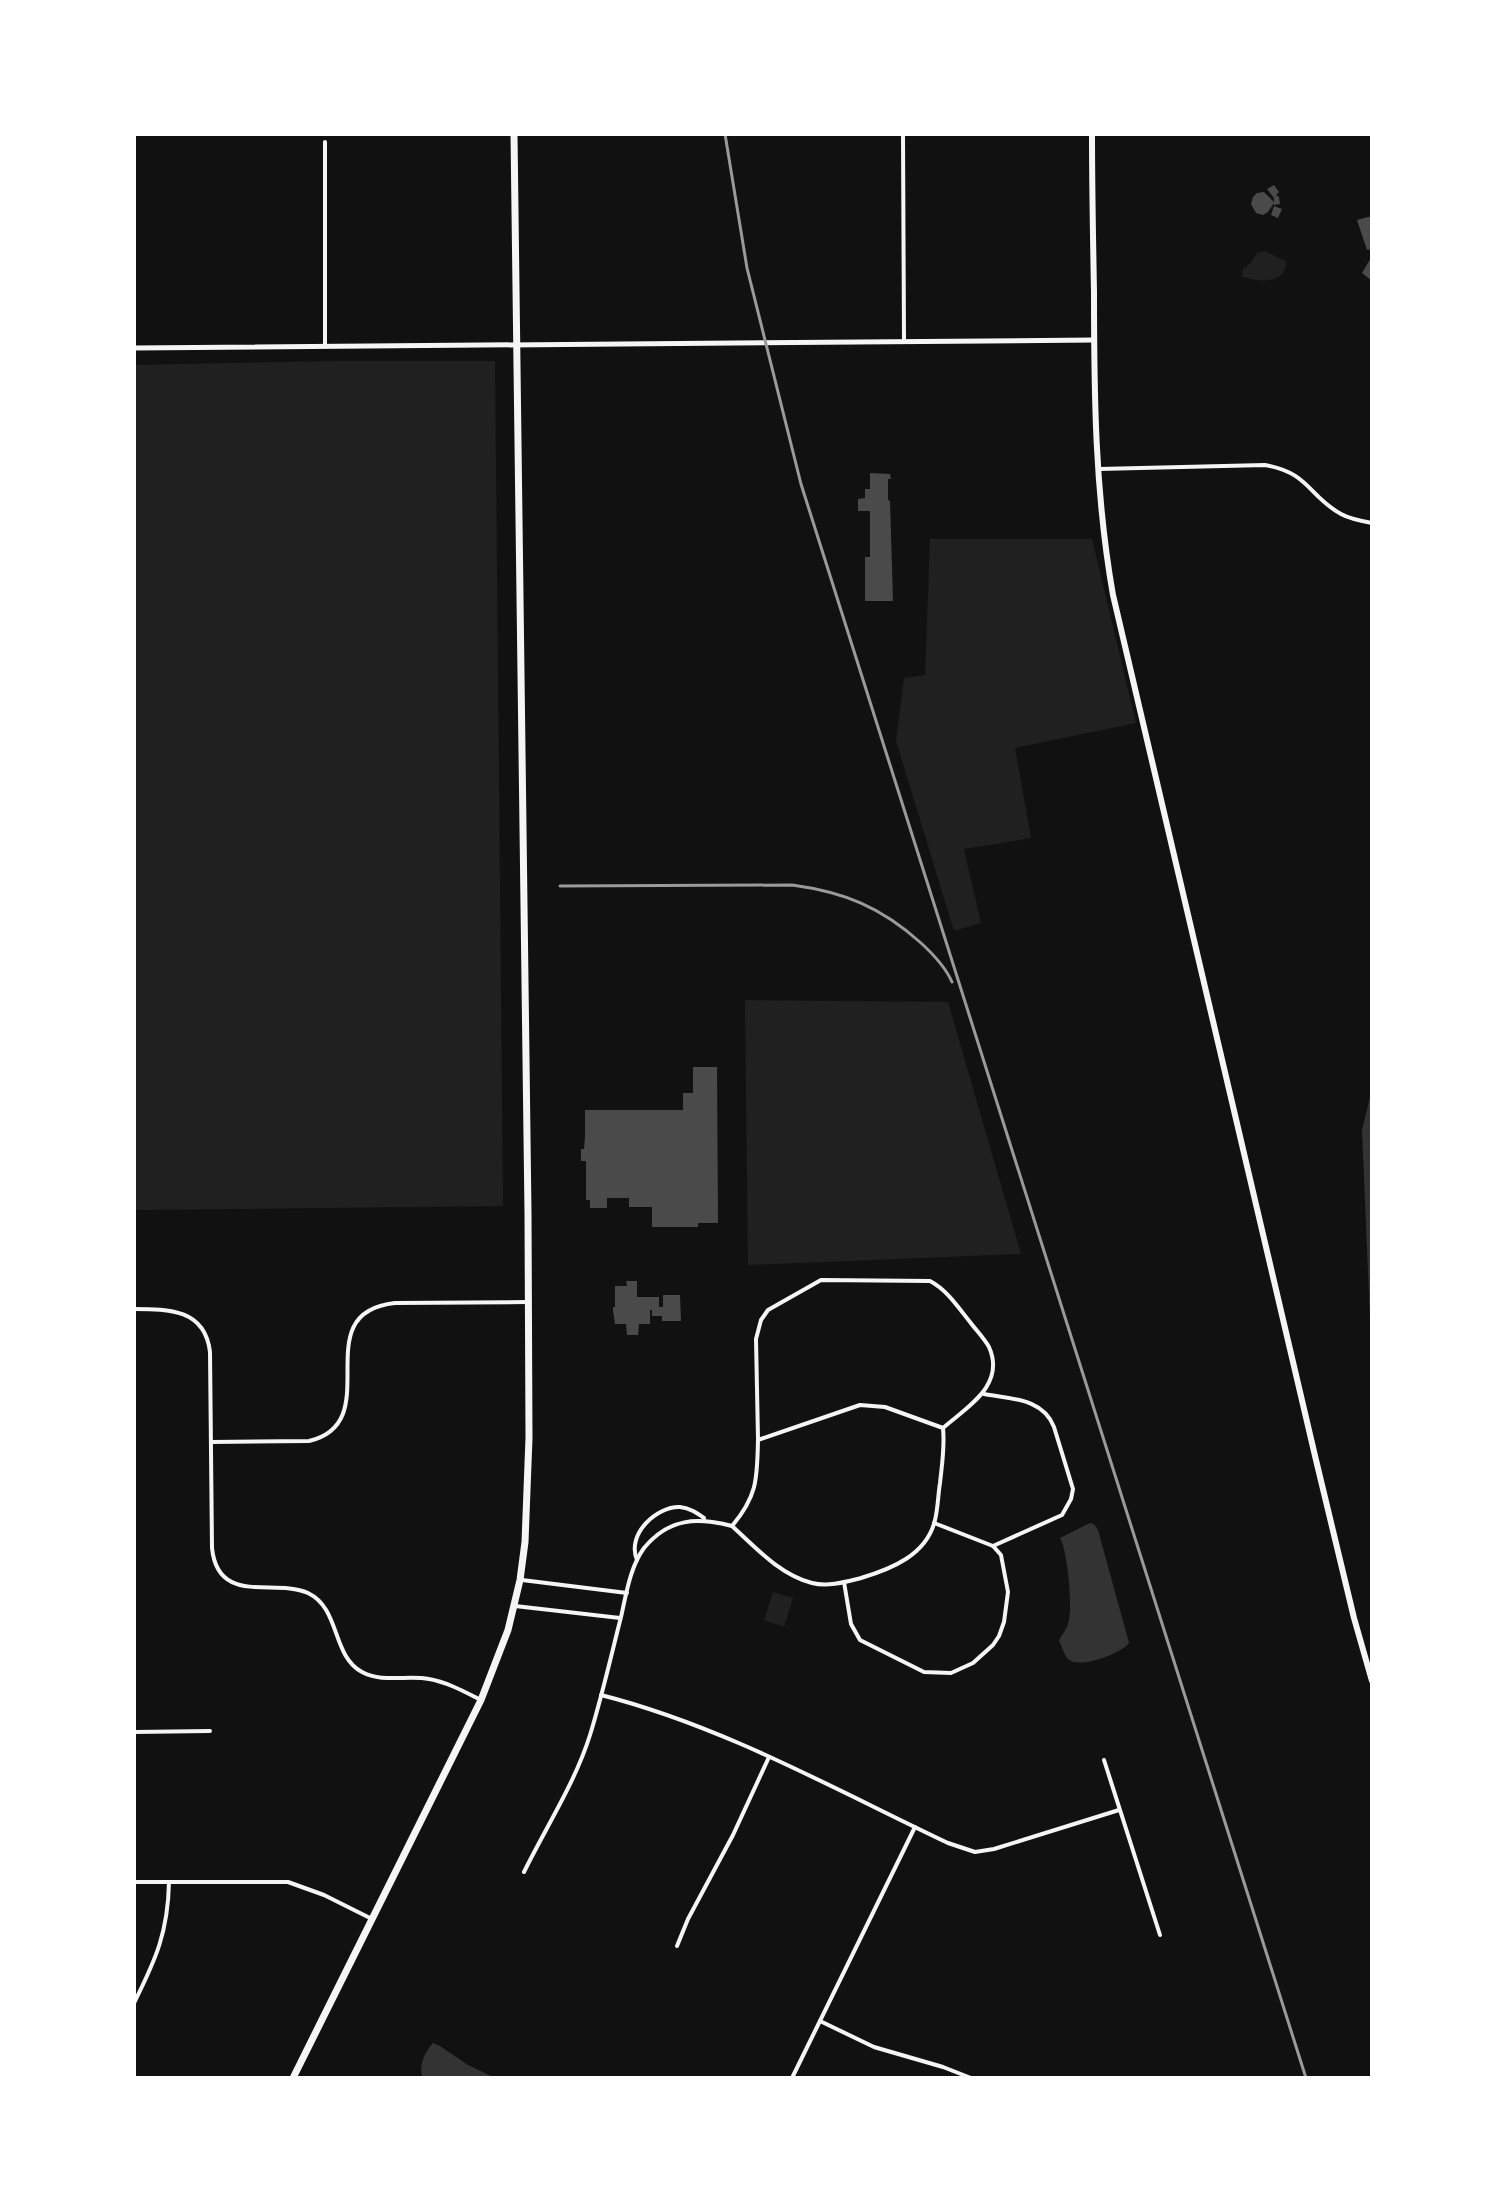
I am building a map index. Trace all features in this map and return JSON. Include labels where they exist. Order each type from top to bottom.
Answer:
[{"type":"main road","points":[[293,2078],[481,1700],[515,1606],[525,1542],[528,1302],[514,134]]},
{"type":"main road","points":[[1092,134],[1097,469],[1113,595],[1316,1460],[1372,1681]]},
{"type":"street","points":[[903,134],[904,341]]},
{"type":"street","points":[[325,142],[325,346]]},
{"type":"street","points":[[134,348],[1094,340]]},
{"type":"street","points":[[1097,469],[1265,465],[1302,479],[1340,513],[1372,523]]},
{"type":"street","points":[[732,1526],[748,1507],[757,1479],[756,1339],[761,1320],[768,1310],[821,1280],[930,1281],[937,1284],[969,1320],[990,1350],[992,1373],[984,1394],[943,1428]]},
{"type":"street","points":[[211,1442],[309,1441],[334,1429],[347,1404],[351,1332],[360,1318],[373,1308],[395,1303],[528,1302]]},
{"type":"street","points":[[134,1309],[163,1309],[181,1313],[194,1320],[204,1331],[210,1352],[213,1555],[223,1574],[240,1585],[296,1589],[317,1599],[331,1617],[348,1660],[367,1674],[383,1678],[433,1680],[481,1700]]},
{"type":"street","points":[[984,1394],[1034,1404],[1050,1417],[1073,1489],[1062,1515],[993,1546]]},
{"type":"street","points":[[758,1440],[860,1405],[885,1407],[943,1428]]},
{"type":"street","points":[[524,1872],[583,1754],[637,1560],[650,1543],[672,1526],[698,1519],[732,1526],[773,1563],[810,1583],[844,1582],[885,1571],[921,1546],[934,1523],[945,1445],[943,1428]]},
{"type":"street","points":[[637,1560],[633,1550],[636,1535],[659,1514],[677,1507],[685,1508],[706,1520]]},
{"type":"street","points":[[844,1582],[851,1624],[860,1640],[924,1672],[951,1673],[985,1655],[999,1636],[1007,1607],[1008,1592],[1001,1555],[993,1546],[934,1523]]},
{"type":"street","points":[[520,1580],[627,1593]]},
{"type":"street","points":[[515,1606],[621,1618]]},
{"type":"street","points":[[601,1695],[682,1719],[961,1848],[980,1852],[1119,1810]]},
{"type":"street","points":[[134,1732],[210,1731]]},
{"type":"street","points":[[677,1946],[769,1757]]},
{"type":"street","points":[[1104,1760],[1160,1935]]},
{"type":"street","points":[[792,2078],[915,1827]]},
{"type":"street","points":[[134,1882],[288,1882],[324,1895],[373,1919]]},
{"type":"street","points":[[134,2003],[164,1934],[169,1882]]},
{"type":"street","points":[[820,2021],[874,2047],[971,2078]]},
{"type":"shaded area","points":[[1265,251],[1286,261],[1282,274],[1271,280],[1242,277],[1243,269],[1257,253]]},
{"type":"shaded area","points":[[495,361],[503,1206],[134,1210],[134,365]]},
{"type":"shaded area","points":[[930,539],[1092,539],[1136,723],[1015,748],[1031,838],[964,849],[981,923],[954,931],[896,741],[904,678],[925,675]]},
{"type":"shaded area","points":[[745,1000],[948,1002],[1021,1254],[748,1265]]},
{"type":"shaded area","points":[[1372,1089],[1372,1367],[1362,1130]]},
{"type":"shaded area","points":[[1090,1523],[1098,1530],[1129,1643],[1100,1659],[1081,1663],[1068,1659],[1059,1641],[1068,1624],[1070,1606],[1067,1567],[1060,1538]]},
{"type":"shaded area","points":[[773,1592],[793,1598],[784,1627],[764,1620]]},
{"type":"shaded area","points":[[433,2043],[495,2078],[423,2078],[423,2059]]},
{"type":"building","points":[[1274,185],[1279,192],[1276,195],[1280,204],[1274,203],[1263,215],[1256,213],[1251,204],[1253,197],[1264,192],[1274,202],[1267,189]]},
{"type":"building","points":[[1274,206],[1282,209],[1278,218],[1271,215]]},
{"type":"building","points":[[1372,216],[1372,256],[1357,220]]},
{"type":"building","points":[[1372,256],[1372,281],[1362,273]]},
{"type":"building","points":[[870,473],[890,474],[891,479],[888,479],[888,500],[893,601],[865,601],[865,557],[870,557],[870,511],[858,511],[858,499],[865,498],[865,489],[870,489]]},
{"type":"building","points":[[693,1067],[717,1067],[718,1223],[698,1223],[698,1227],[652,1227],[652,1207],[629,1207],[629,1198],[607,1198],[607,1208],[590,1208],[590,1200],[586,1200],[586,1161],[581,1161],[585,1110],[683,1110],[683,1093],[693,1093]]},
{"type":"building","points":[[626,1281],[637,1281],[637,1297],[659,1297],[659,1307],[663,1307],[663,1295],[680,1295],[681,1321],[662,1321],[662,1316],[652,1316],[650,1310],[650,1324],[639,1324],[638,1335],[627,1335],[626,1324],[615,1324],[613,1310],[615,1286],[627,1286]]},
{"type":"railway","points":[[725,134],[747,268],[801,484],[1306,2078]]},
{"type":"railway","points":[[560,886],[792,885],[828,892],[861,903],[906,930],[934,956],[952,982]]}]
